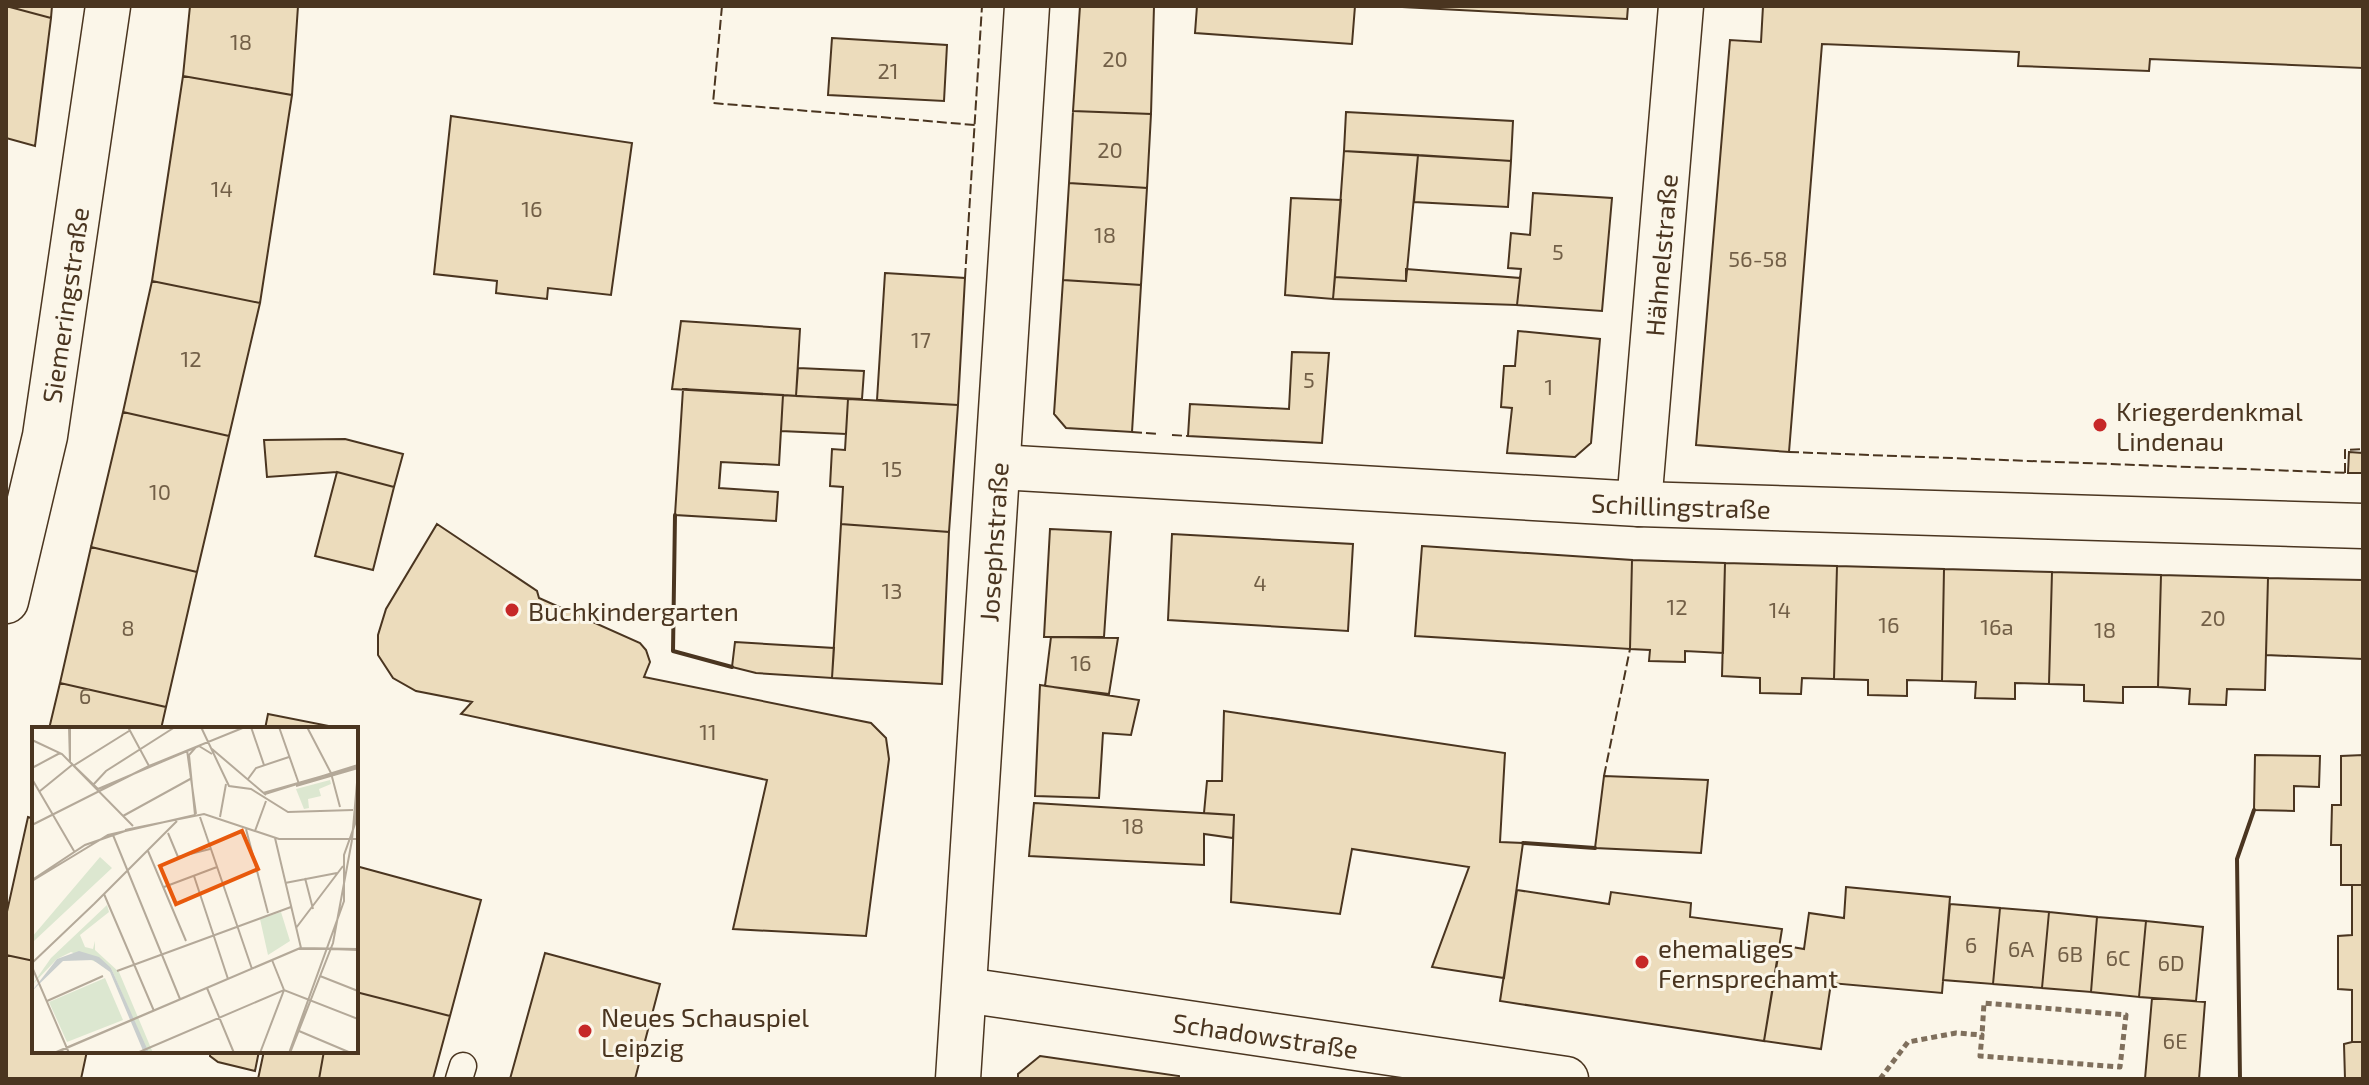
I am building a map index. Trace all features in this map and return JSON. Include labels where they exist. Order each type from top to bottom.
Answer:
[{"type":"street","name":"Siemeringstraße","points":[[6,601],[45,436],[108,6]]},
{"type":"street","name":"Josephstraße","points":[[958,1079],[1027,6]]},
{"type":"street","name":"Hähnelstraße","points":[[1639,504],[1681,6]]},
{"type":"street","name":"Schillingstraße","points":[[998,467],[1639,504],[2363,526]]},
{"type":"street","name":"Schadowstraße","points":[[965,990],[1566,1079]]},
{"type":"path","points":[[1984,1003],[2126,1015],[2120,1067],[1980,1056],[1982,1035],[1984,1003]]},
{"type":"path","points":[[1880,1079],[1908,1042],[1956,1033],[1982,1035]]},
{"type":"building","points":[[6,6],[52,6],[51,18]]},
{"type":"building","points":[[6,6],[51,18],[35,146],[6,138]]},
{"type":"building","points":[[190,6],[298,6],[292,95],[183,76]]},
{"type":"building","points":[[1080,6],[1154,6],[1151,114],[1073,111]]},
{"type":"building","points":[[1197,6],[1355,6],[1352,44],[1195,33]]},
{"type":"building","points":[[1383,6],[1628,6],[1627,19]]},
{"type":"building","points":[[1763,6],[2363,6],[2363,68],[2150,59],[2149,71],[2018,66],[2019,52],[1822,44],[1789,452],[1696,445],[1730,40],[1761,42]]},
{"type":"building","points":[[832,38],[947,45],[944,101],[828,95]]},
{"type":"building","points":[[183,76],[292,95],[260,303],[152,281]]},
{"type":"building","points":[[1073,111],[1151,114],[1147,188],[1069,183]]},
{"type":"building","points":[[1346,112],[1513,121],[1511,161],[1344,151]]},
{"type":"building","points":[[451,116],[632,143],[611,295],[548,288],[547,299],[496,293],[497,281],[434,274]]},
{"type":"building","points":[[1344,151],[1418,155],[1406,281],[1335,277]]},
{"type":"building","points":[[1418,155],[1511,161],[1508,207],[1414,202]]},
{"type":"building","points":[[1069,183],[1147,188],[1141,285],[1063,280]]},
{"type":"building","points":[[1533,193],[1612,198],[1602,311],[1517,305],[1521,269],[1508,268],[1511,233],[1530,235]]},
{"type":"building","points":[[1291,198],[1341,200],[1333,299],[1285,295]]},
{"type":"building","points":[[1406,269],[1520,278],[1517,305],[1333,299],[1335,277],[1406,281]]},
{"type":"building","points":[[885,273],[965,278],[958,405],[877,400]]},
{"type":"building","points":[[1063,280],[1141,285],[1132,432],[1066,428],[1054,414]]},
{"type":"building","points":[[152,281],[260,303],[229,436],[123,412]]},
{"type":"building","points":[[681,321],[800,329],[796,396],[672,389]]},
{"type":"building","points":[[1518,331],[1600,339],[1591,443],[1575,457],[1507,453],[1512,408],[1501,407],[1504,366],[1515,366]]},
{"type":"building","points":[[1292,352],[1329,353],[1322,443],[1188,436],[1190,404],[1289,409]]},
{"type":"building","points":[[798,368],[864,371],[862,399],[796,396]]},
{"type":"building","points":[[683,389],[783,395],[779,465],[721,462],[719,488],[778,492],[776,521],[675,515]]},
{"type":"building","points":[[783,395],[848,399],[846,434],[781,431]]},
{"type":"building","points":[[848,399],[958,405],[949,532],[841,524],[843,487],[830,486],[832,449],[845,450]]},
{"type":"building","points":[[123,412],[229,436],[197,572],[91,547]]},
{"type":"building","points":[[345,439],[403,454],[394,487],[337,472],[267,477],[264,440]]},
{"type":"building","points":[[2349,452],[2363,453],[2363,473],[2348,473]]},
{"type":"building","points":[[337,472],[394,487],[373,570],[315,556]]},
{"type":"building","points":[[437,524],[537,591],[539,598],[640,643],[650,662],[644,677],[871,723],[886,738],[889,759],[866,936],[733,929],[767,780],[461,714],[472,702],[416,691],[393,678],[378,655],[378,635],[386,609]]},
{"type":"building","points":[[841,524],[949,532],[942,684],[832,678]]},
{"type":"building","points":[[1050,529],[1111,532],[1104,637],[1044,637]]},
{"type":"building","points":[[1172,534],[1353,544],[1348,631],[1168,620]]},
{"type":"building","points":[[1422,546],[1632,560],[1630,649],[1415,636]]},
{"type":"building","points":[[91,547],[197,572],[166,707],[60,683]]},
{"type":"building","points":[[1632,560],[1725,563],[1723,653],[1685,651],[1685,662],[1649,661],[1650,650],[1630,649]]},
{"type":"building","points":[[1725,563],[1837,566],[1834,679],[1802,678],[1801,694],[1760,693],[1760,678],[1722,676]]},
{"type":"building","points":[[1837,566],[1944,569],[1942,681],[1907,680],[1907,696],[1868,695],[1868,680],[1834,679]]},
{"type":"building","points":[[1944,569],[2052,572],[2049,684],[2015,683],[2015,699],[1975,698],[1976,682],[1942,681]]},
{"type":"building","points":[[2052,572],[2161,575],[2158,687],[2123,687],[2123,703],[2084,701],[2084,685],[2049,684]]},
{"type":"building","points":[[2161,575],[2268,578],[2265,690],[2227,689],[2226,705],[2189,704],[2190,689],[2158,687]]},
{"type":"building","points":[[2268,578],[2363,580],[2363,659],[2266,655]]},
{"type":"building","points":[[1051,637],[1118,638],[1109,694],[1045,686]]},
{"type":"building","points":[[735,642],[834,648],[832,678],[756,673],[732,667]]},
{"type":"building","points":[[60,683],[166,707],[161,727],[49,727]]},
{"type":"building","points":[[1040,685],[1139,700],[1131,735],[1103,733],[1099,798],[1035,796]]},
{"type":"building","points":[[1224,711],[1505,753],[1500,842],[1523,843],[1504,978],[1432,967],[1469,867],[1352,849],[1340,914],[1231,902],[1234,815],[1204,813],[1207,781],[1222,781]]},
{"type":"building","points":[[268,714],[329,726],[329,727],[265,727]]},
{"type":"building","points":[[2255,755],[2320,756],[2319,787],[2294,786],[2294,811],[2254,810]]},
{"type":"building","points":[[2363,755],[2363,885],[2341,885],[2341,845],[2331,845],[2332,805],[2341,805],[2341,756]]},
{"type":"building","points":[[1604,776],[1708,780],[1701,853],[1595,848]]},
{"type":"building","points":[[1034,803],[1234,815],[1233,838],[1204,834],[1204,865],[1029,856]]},
{"type":"building","points":[[28,817],[32,818],[32,961],[6,955],[6,916]]},
{"type":"building","points":[[358,867],[481,900],[450,1016],[358,993]]},
{"type":"building","points":[[2352,885],[2363,885],[2363,1042],[2352,1042],[2352,990],[2338,989],[2338,936],[2352,935]]},
{"type":"building","points":[[1846,887],[1950,897],[1942,993],[1831,983],[1821,1049],[1764,1041],[1780,945],[1804,949],[1809,913],[1844,918]]},
{"type":"building","name":"ehemaliges Fernsprechamt","points":[[1517,890],[1609,904],[1611,892],[1691,903],[1690,917],[1782,929],[1764,1041],[1500,1001]]},
{"type":"building","points":[[1950,904],[2000,908],[1993,984],[1943,980]]},
{"type":"building","points":[[2000,908],[2049,912],[2042,988],[1993,984]]},
{"type":"building","points":[[2049,912],[2097,917],[2091,992],[2042,988]]},
{"type":"building","points":[[2097,917],[2146,921],[2139,997],[2091,992]]},
{"type":"building","points":[[2146,921],[2203,927],[2196,1001],[2139,997]]},
{"type":"building","name":"Neues Schauspiel Leipzig","points":[[545,953],[660,984],[635,1079],[510,1079]]},
{"type":"building","points":[[6,955],[32,961],[32,1053],[87,1053],[81,1079],[6,1079]]},
{"type":"building","points":[[358,993],[450,1016],[433,1079],[319,1079],[324,1053],[358,1053]]},
{"type":"building","points":[[2152,998],[2205,1002],[2199,1079],[2145,1079]]},
{"type":"building","points":[[2363,1042],[2363,1079],[2345,1079],[2344,1044]]},
{"type":"building","points":[[211,1053],[259,1053],[255,1071],[218,1062]]},
{"type":"building","points":[[264,1053],[324,1053],[319,1079],[258,1079]]},
{"type":"building","points":[[1040,1056],[1179,1076],[1179,1079],[1018,1079],[1018,1074]]},
{"type":"fence","points":[[722,6],[713,103],[975,125]]},
{"type":"fence","points":[[965,278],[982,6]]},
{"type":"fence","points":[[1132,432],[1159,434]]},
{"type":"fence","points":[[1172,435],[1188,436]]},
{"type":"fence","points":[[2345,473],[2345,450],[2363,449]]},
{"type":"fence","points":[[1789,452],[2351,473]]},
{"type":"fence","points":[[1604,776],[1630,649]]},
{"type":"wall","points":[[675,515],[673,651],[732,667]]},
{"type":"wall","points":[[2240,1079],[2237,859],[2254,810]]},
{"type":"wall","points":[[1523,843],[1595,848]]},
{"type":"place","name":"Kriegerdenkmal Lindenau","points":[[2100,425]]},
{"type":"place","name":"Buchkindergarten","points":[[512,610]]},
{"type":"place","name":"ehemaliges Fernsprechamt","points":[[1642,962]]},
{"type":"place","name":"Neues Schauspiel Leipzig","points":[[585,1031]]}]
